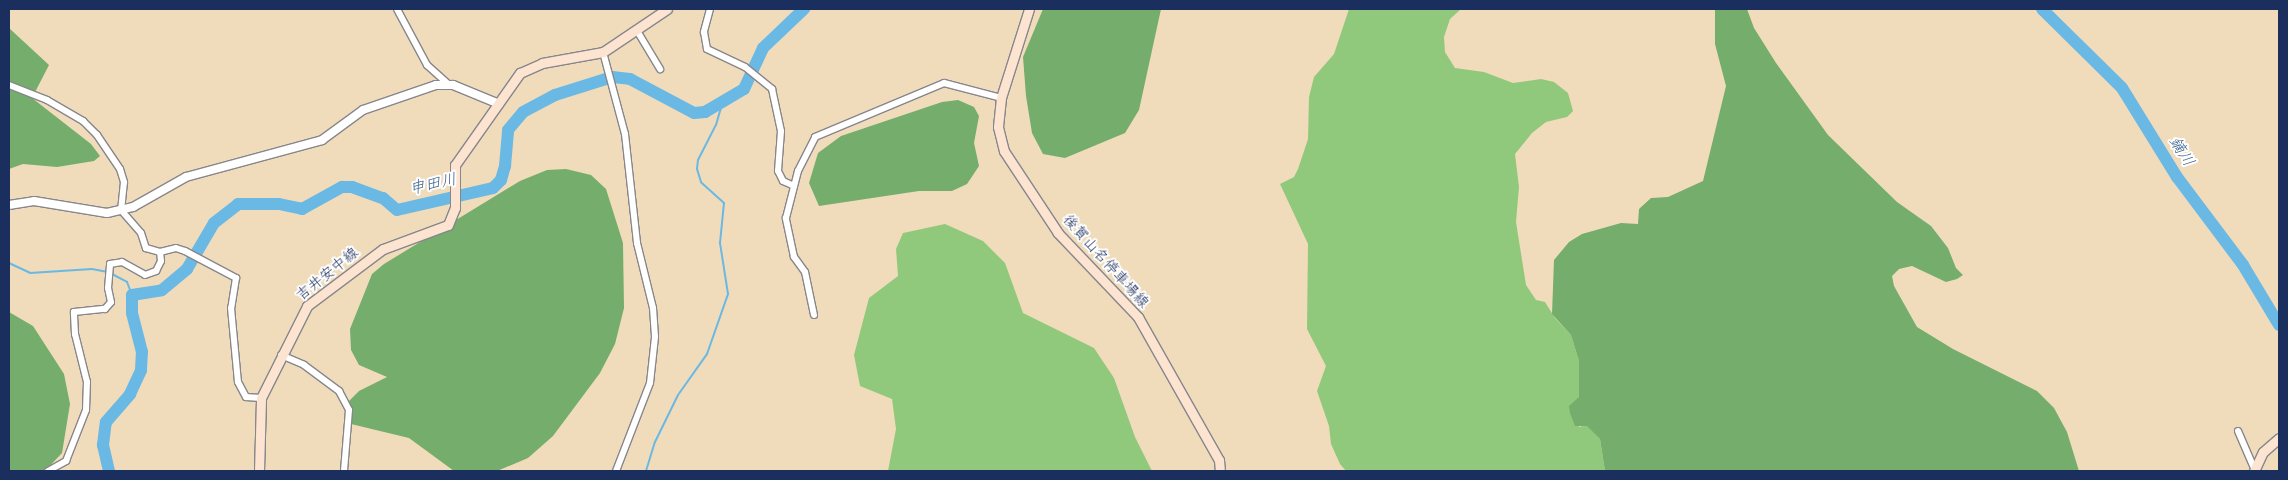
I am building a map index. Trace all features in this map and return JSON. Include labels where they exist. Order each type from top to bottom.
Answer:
[{"type":"main road","points":[[499,104],[520,73],[530,66],[603,52],[667,9]]},
{"type":"main road","name":"後賀山名停車場線","points":[[1029,9],[1001,98],[998,127],[1004,151],[1058,233],[1138,317],[1219,460],[1220,471]]},
{"type":"main road","name":"吉井安中線","points":[[259,471],[261,398],[280,355],[307,306],[383,250],[441,230],[453,216],[455,165],[499,104]]},
{"type":"main road","points":[[2254,470],[2267,448],[2279,438]]},
{"type":"street","points":[[397,9],[427,65],[449,85]]},
{"type":"street","points":[[710,9],[704,32],[707,49],[757,74],[772,89],[779,112],[781,131],[778,171],[783,181],[794,186]]},
{"type":"street","points":[[636,30],[660,69]]},
{"type":"street","points":[[603,52],[625,134],[637,243],[653,308],[655,337],[650,383],[616,471]]},
{"type":"street","points":[[814,315],[805,272],[794,257],[786,226],[794,186],[812,142],[823,132],[944,82],[1001,98]]},
{"type":"street","points":[[9,205],[34,201],[107,212],[133,207],[186,177],[322,140],[363,110],[436,84],[449,85],[499,104]]},
{"type":"street","points":[[9,85],[47,100],[83,121],[97,135],[120,169],[124,182],[121,210],[141,233],[146,248],[160,252],[176,248],[236,278],[231,308],[238,382],[246,397],[261,398]]},
{"type":"street","points":[[48,471],[66,461],[86,410],[87,382],[75,334],[74,312],[106,309],[111,302],[108,288],[110,264],[122,262],[145,275],[156,271],[161,261],[160,252]]},
{"type":"street","points":[[280,355],[304,366],[338,391],[349,410],[344,471]]},
{"type":"street","points":[[2238,431],[2254,470]]},
{"type":"green space","points":[[1043,9],[1161,9],[1139,110],[1125,133],[1065,158],[1043,154],[1032,133],[1026,96],[1023,57]]},
{"type":"green space","points":[[1349,9],[1461,9],[1450,19],[1444,37],[1445,52],[1455,68],[1484,72],[1513,83],[1541,79],[1554,82],[1568,93],[1573,111],[1567,117],[1546,122],[1532,133],[1515,154],[1519,187],[1516,222],[1526,285],[1536,300],[1545,302],[1555,318],[1571,335],[1579,361],[1579,427],[1587,425],[1600,439],[1605,471],[1346,471],[1340,464],[1331,444],[1329,426],[1317,391],[1326,366],[1307,329],[1308,244],[1280,184],[1294,177],[1298,169],[1308,139],[1309,97],[1314,77],[1334,54]]},
{"type":"green space","points":[[1715,9],[1747,9],[1754,28],[1776,63],[1828,135],[1897,202],[1931,226],[1948,248],[1956,268],[1963,275],[1957,279],[1946,282],[1912,266],[1899,269],[1892,276],[1894,286],[1917,327],[1953,349],[2037,391],[2054,408],[2067,432],[2079,471],[1605,471],[1600,439],[1587,426],[1575,426],[1570,413],[1569,406],[1579,397],[1579,361],[1571,335],[1552,314],[1554,260],[1569,242],[1582,234],[1621,223],[1638,224],[1639,209],[1651,198],[1668,197],[1703,181],[1726,86],[1715,44]]},
{"type":"green space","points":[[9,28],[49,65],[32,98],[91,144],[100,156],[94,161],[57,167],[23,164],[9,169]]},
{"type":"green space","points":[[958,100],[974,107],[979,116],[974,143],[979,166],[967,184],[952,191],[919,191],[819,206],[809,183],[818,153],[841,136],[942,102]]},
{"type":"green space","points":[[566,169],[591,175],[606,189],[623,243],[624,308],[615,344],[600,373],[553,436],[528,458],[497,471],[454,471],[409,438],[351,424],[346,414],[346,404],[359,391],[387,377],[359,365],[351,350],[350,329],[372,274],[384,264],[520,181],[547,170]]},
{"type":"green space","points":[[945,224],[983,241],[1005,263],[1023,313],[1094,348],[1114,378],[1135,437],[1152,471],[888,471],[896,429],[892,399],[860,386],[854,355],[869,298],[898,276],[896,249],[903,233]]},
{"type":"green space","points":[[9,312],[33,326],[64,374],[70,404],[62,453],[45,471],[9,471]]},
{"type":"waterway","name":"申田川","points":[[109,471],[103,445],[106,422],[130,394],[141,370],[142,352],[132,313],[132,295],[162,290],[187,269],[214,223],[238,204],[279,204],[302,209],[342,187],[352,187],[383,198],[397,210],[493,188],[501,180],[505,166],[508,130],[523,112],[555,95],[612,77],[630,79],[694,113],[705,112],[744,89],[763,48],[804,9]]},
{"type":"waterway","name":"鏑川","points":[[2042,9],[2122,88],[2177,177],[2243,265],[2279,325]]},
{"type":"waterway","points":[[646,471],[655,442],[678,395],[707,354],[728,294],[720,243],[724,203],[701,182],[697,169],[698,160],[716,125],[722,104]]},
{"type":"waterway","points":[[9,263],[30,273],[92,269],[108,272]]},
{"type":"waterway","points":[[112,274],[127,282],[132,295]]}]
